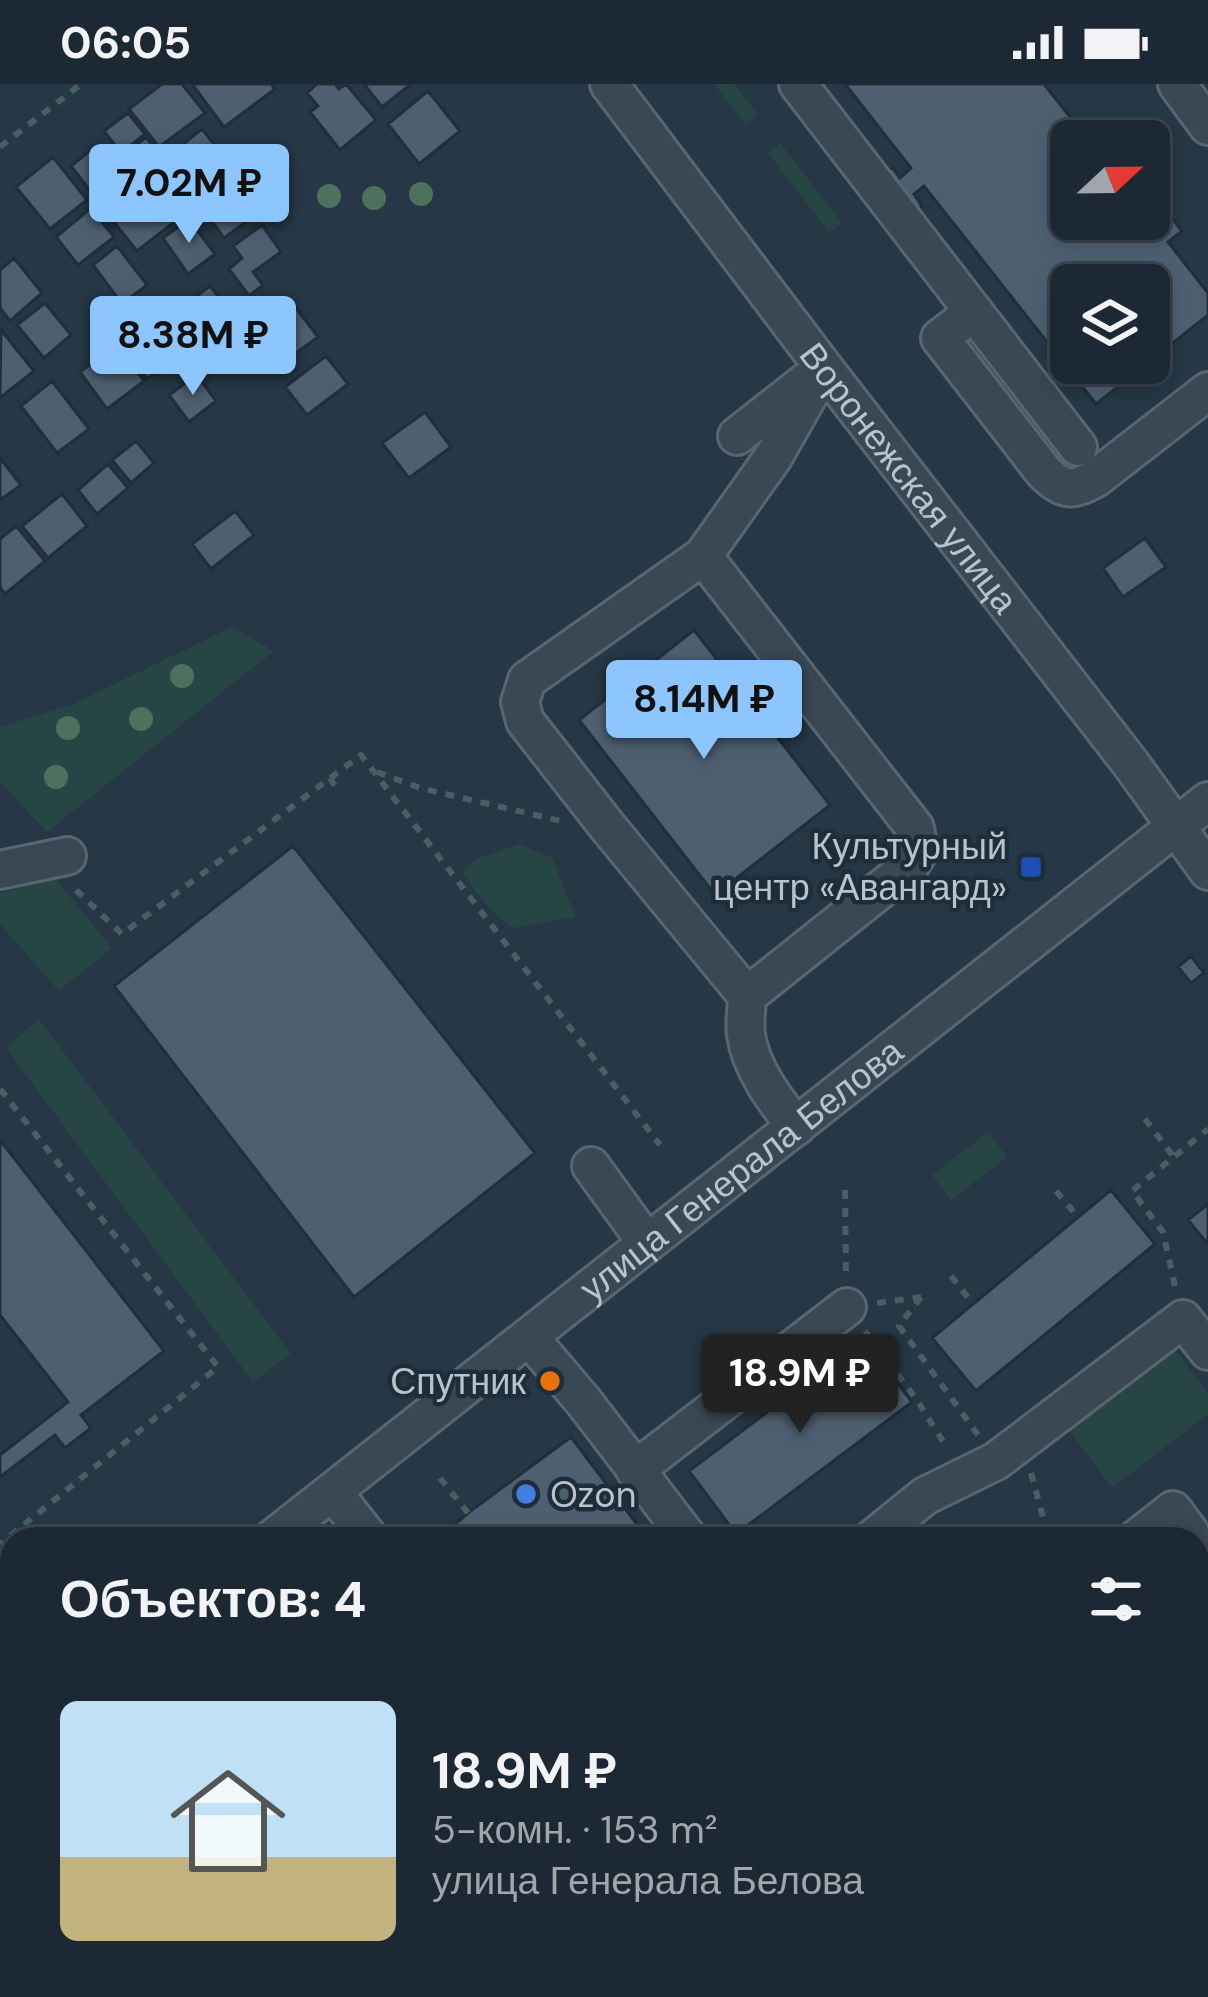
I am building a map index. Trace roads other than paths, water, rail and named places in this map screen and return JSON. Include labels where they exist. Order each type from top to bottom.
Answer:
[{"type":"street","name":"Воронежская улица","points":[[609,84],[1208,871]]},
{"type":"street","points":[[798,84],[1078,447]]},
{"type":"street","points":[[1177,84],[1208,126]]},
{"type":"street","points":[[974,313],[940,338],[1058,486],[1078,488],[1096,478],[1208,391]]},
{"type":"street","points":[[737,436],[824,368]]},
{"type":"street","points":[[796,1126],[770,1094],[758,1068],[746,1036],[747,996],[525,721],[520,702],[527,680],[704,556],[774,456],[824,368]]},
{"type":"street","points":[[704,556],[915,828],[919,850],[910,866],[747,996]]},
{"type":"street","name":"улица Генерала Белова","points":[[288,1527],[1208,801]]},
{"type":"street","points":[[0,870],[66,868]]},
{"type":"street","points":[[592,1166],[647,1243]]},
{"type":"street","points":[[635,1470],[847,1307]]},
{"type":"street","points":[[887,1527],[926,1496],[994,1459],[1183,1319],[1208,1351]]},
{"type":"street","points":[[529,1337],[679,1527]]},
{"type":"street","points":[[333,1492],[361,1527]]},
{"type":"street","points":[[1151,1527],[1173,1510],[1187,1527]]},
{"type":"place","name":"Культурный центр «Авангард»","points":[[1031,867]]},
{"type":"place","name":"Спутник","points":[[550,1381]]},
{"type":"place","name":"Ozon","points":[[526,1494]]}]
